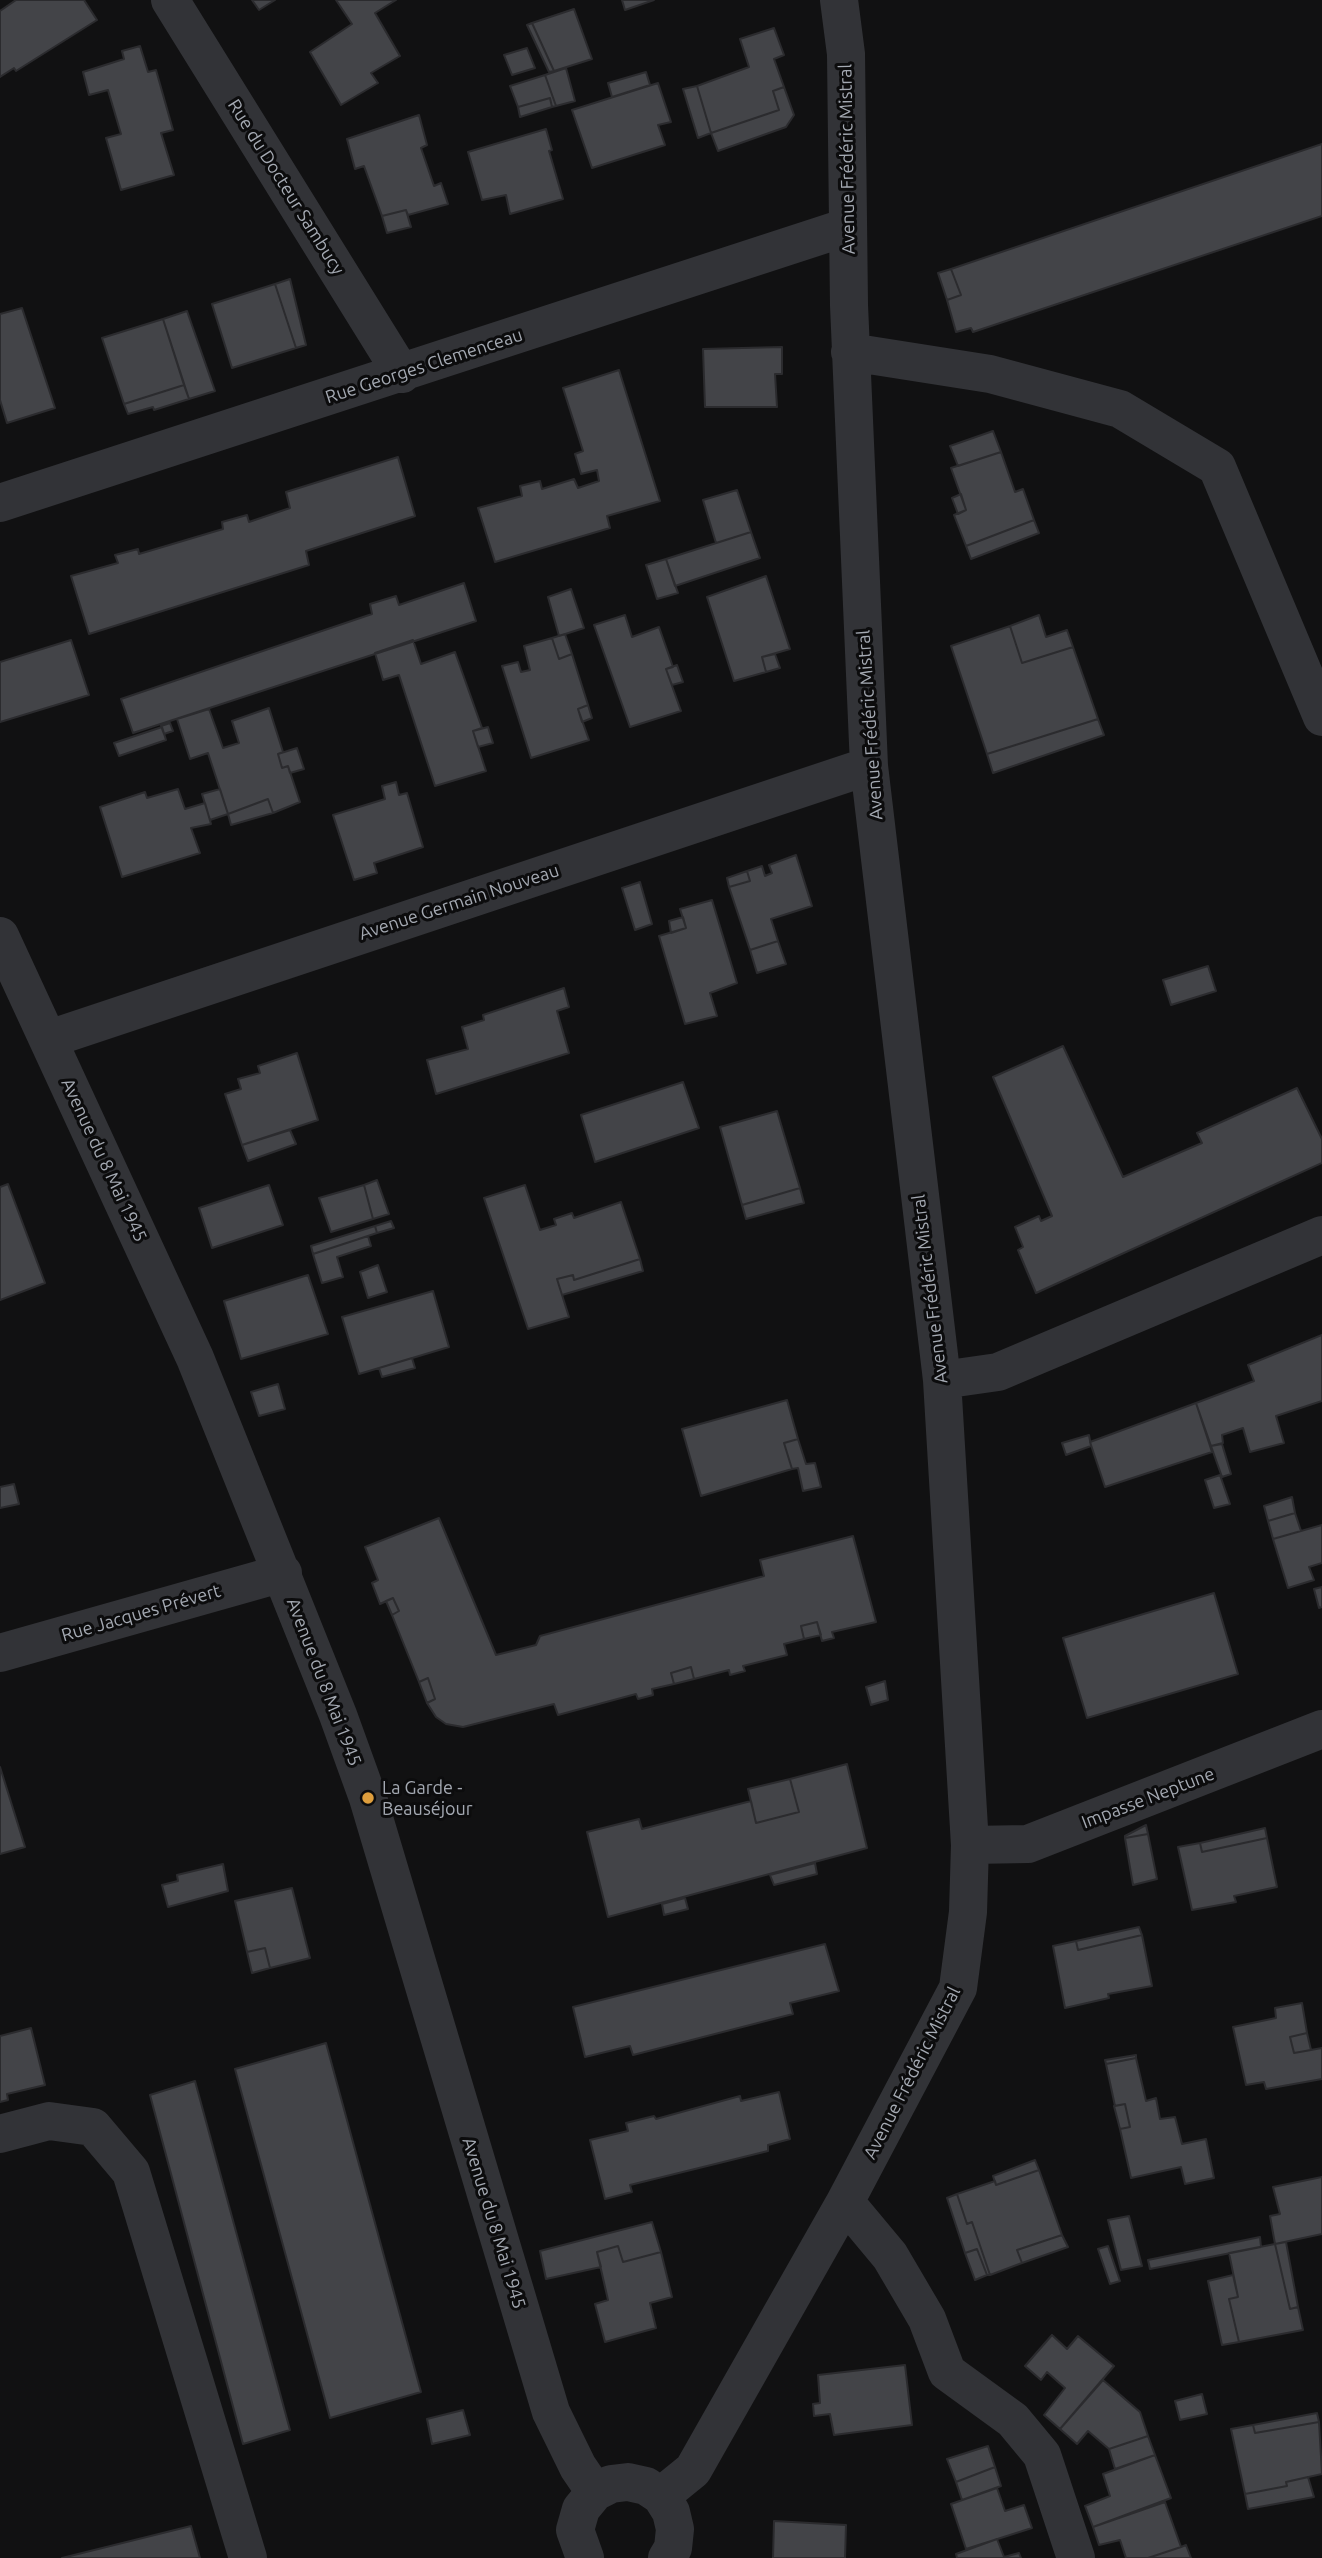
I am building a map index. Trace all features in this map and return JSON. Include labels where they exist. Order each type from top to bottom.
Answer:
[{"type":"street","name":"Rue du Docteur Sambucy","points":[[170,0],[402,374]]},
{"type":"street","name":"Avenue Frédéric Mistral","points":[[661,2496],[693,2470],[845,2202],[958,1988],[968,1912],[970,1845],[942,1380],[869,766],[850,352],[846,54],[839,0]]},
{"type":"street","name":"Rue Georges Clemenceau","points":[[0,503],[847,227]]},
{"type":"street","points":[[850,352],[990,373],[1120,409],[1217,467],[1322,716]]},
{"type":"street","name":"Avenue Germain Nouveau","points":[[49,1039],[869,766]]},
{"type":"street","name":"Avenue du 8 Mai 1945","points":[[0,936],[195,1358],[283,1573],[368,1798],[551,2412],[578,2467],[595,2492]]},
{"type":"street","points":[[942,1380],[998,1372],[1322,1235]]},
{"type":"street","name":"Rue Jacques Prévert","points":[[0,1653],[283,1573]]},
{"type":"street","name":"Impasse Neptune","points":[[970,1845],[1028,1844],[1322,1729]]},
{"type":"street","points":[[0,2134],[49,2121],[93,2127],[131,2172],[248,2558]]},
{"type":"street","points":[[845,2202],[890,2256],[927,2319],[947,2372],[1013,2420],[1042,2455],[1076,2558]]},
{"type":"street","points":[[585,2558],[580,2552],[575,2530],[581,2509],[595,2492],[611,2484],[628,2482],[646,2486],[661,2496],[671,2512],[675,2529],[673,2547],[667,2558]]},
{"type":"building","points":[[16,0],[84,0],[97,20],[16,71],[14,68],[0,77],[0,11]]},
{"type":"building","points":[[252,0],[275,0],[259,10]]},
{"type":"building","points":[[336,0],[396,0],[375,13],[400,56],[371,73],[378,83],[341,105],[310,52],[352,24]]},
{"type":"building","points":[[622,0],[654,0],[625,10]]},
{"type":"building","points":[[574,9],[592,59],[554,71],[532,23]]},
{"type":"building","points":[[532,23],[554,71],[549,72],[527,25]]},
{"type":"building","points":[[774,28],[784,55],[774,59],[784,87],[773,91],[779,110],[711,133],[697,86],[749,67],[740,39]]},
{"type":"building","points":[[140,46],[148,72],[156,70],[173,130],[161,133],[174,175],[121,190],[106,138],[121,134],[108,90],[89,95],[83,72],[124,59],[122,51]]},
{"type":"building","points":[[527,48],[535,68],[512,75],[504,55]]},
{"type":"building","points":[[566,68],[575,101],[556,106],[545,75]]},
{"type":"building","points":[[646,72],[650,85],[612,97],[608,83]]},
{"type":"building","points":[[545,75],[556,106],[552,107],[550,98],[518,107],[510,86]]},
{"type":"building","points":[[658,83],[671,122],[658,125],[665,145],[592,168],[572,110]]},
{"type":"building","points":[[697,86],[711,133],[698,138],[683,89]]},
{"type":"building","points":[[784,87],[794,115],[786,127],[718,151],[711,133],[779,110],[773,91]]},
{"type":"building","points":[[550,98],[552,107],[520,117],[518,107]]},
{"type":"building","points":[[419,115],[427,145],[421,148],[434,186],[441,183],[448,204],[408,215],[406,210],[382,216],[364,166],[355,169],[347,139]]},
{"type":"building","points":[[546,129],[552,150],[549,151],[563,199],[510,214],[506,195],[482,200],[468,152]]},
{"type":"building","points":[[1322,144],[1322,216],[973,332],[971,328],[956,332],[947,300],[961,295],[951,269]]},
{"type":"building","points":[[406,210],[411,227],[387,233],[382,216]]},
{"type":"building","points":[[951,269],[961,295],[947,300],[938,273]]},
{"type":"building","points":[[290,279],[306,345],[296,348],[275,284]]},
{"type":"building","points":[[275,284],[296,348],[232,368],[212,304]]},
{"type":"building","points":[[22,308],[55,408],[7,423],[0,400],[0,314]]},
{"type":"building","points":[[187,311],[215,391],[189,399],[163,319]]},
{"type":"building","points":[[163,319],[184,385],[124,404],[102,338]]},
{"type":"building","points":[[782,347],[782,374],[775,374],[777,407],[705,407],[703,349]]},
{"type":"building","points":[[619,370],[660,501],[607,516],[610,528],[495,562],[478,508],[522,496],[520,486],[540,481],[542,489],[574,479],[578,488],[599,481],[597,470],[581,474],[575,454],[583,451],[563,388]]},
{"type":"building","points":[[184,385],[189,399],[154,410],[153,407],[128,414],[124,404]]},
{"type":"building","points":[[993,431],[1001,452],[958,466],[950,446]]},
{"type":"building","points":[[1001,452],[1015,492],[1023,489],[1034,520],[966,546],[954,515],[966,510],[951,468]]},
{"type":"building","points":[[398,457],[415,516],[306,551],[309,565],[89,634],[71,576],[118,563],[115,555],[138,549],[139,554],[223,529],[222,522],[247,515],[249,522],[290,508],[286,492]]},
{"type":"building","points":[[737,490],[751,532],[716,543],[703,500]]},
{"type":"building","points":[[961,494],[966,510],[958,514],[952,498]]},
{"type":"building","points":[[1034,520],[1039,533],[971,559],[966,546]]},
{"type":"building","points":[[751,532],[760,558],[675,586],[666,559]]},
{"type":"building","points":[[666,559],[678,593],[657,599],[646,565]]},
{"type":"building","points":[[766,576],[790,649],[762,657],[766,672],[734,681],[707,597]]},
{"type":"building","points":[[464,583],[476,621],[133,733],[121,699],[372,614],[370,604],[396,596],[399,605]]},
{"type":"building","points":[[571,589],[584,628],[559,636],[548,597]]},
{"type":"building","points":[[625,615],[632,637],[659,627],[673,667],[666,669],[681,711],[630,727],[594,625]]},
{"type":"building","points":[[1039,615],[1046,637],[1067,630],[1073,647],[1022,663],[1010,626]]},
{"type":"building","points":[[1010,626],[1022,663],[1073,647],[1098,719],[987,754],[951,646]]},
{"type":"building","points":[[565,634],[572,654],[559,659],[552,638]]},
{"type":"building","points":[[552,638],[559,659],[572,654],[588,705],[578,709],[589,740],[531,758],[502,666],[518,662],[521,672],[530,670],[524,646]]},
{"type":"building","points":[[71,640],[89,695],[0,722],[0,662]]},
{"type":"building","points":[[413,640],[421,664],[455,652],[482,728],[473,731],[486,771],[435,786],[399,675],[383,680],[375,653]]},
{"type":"building","points":[[775,654],[780,668],[766,672],[762,657]]},
{"type":"building","points":[[677,665],[683,682],[672,685],[666,669]]},
{"type":"building","points":[[588,705],[592,718],[582,722],[578,709]]},
{"type":"building","points":[[269,708],[283,752],[278,754],[282,768],[288,766],[300,802],[273,813],[268,799],[228,814],[208,753],[190,759],[177,719],[209,709],[223,748],[239,743],[232,721]]},
{"type":"building","points":[[1098,719],[1104,735],[993,773],[987,754]]},
{"type":"building","points":[[170,723],[173,731],[164,734],[161,726]]},
{"type":"building","points":[[162,727],[166,740],[119,756],[114,743]]},
{"type":"building","points":[[488,727],[493,743],[478,747],[473,731]]},
{"type":"building","points":[[297,748],[304,769],[290,773],[288,766],[282,768],[278,754]]},
{"type":"building","points":[[396,782],[399,795],[407,793],[423,847],[374,863],[377,873],[354,880],[333,815],[385,799],[382,786]]},
{"type":"building","points":[[178,789],[185,809],[205,803],[211,824],[191,828],[200,853],[122,877],[100,807],[145,792],[147,798]]},
{"type":"building","points":[[220,789],[228,814],[210,820],[202,794]]},
{"type":"building","points":[[268,799],[273,813],[231,825],[228,814]]},
{"type":"building","points":[[796,855],[812,906],[771,919],[778,941],[750,950],[729,887],[750,881],[747,871],[762,866],[765,876],[772,873],[769,865]]},
{"type":"building","points":[[747,871],[750,881],[729,887],[727,878]]},
{"type":"building","points":[[640,882],[652,924],[635,930],[622,888]]},
{"type":"building","points":[[712,900],[737,983],[710,993],[717,1016],[685,1024],[659,936],[686,928],[680,909]]},
{"type":"building","points":[[683,917],[686,928],[671,933],[669,921]]},
{"type":"building","points":[[778,941],[786,964],[757,973],[750,950]]},
{"type":"building","points":[[1208,966],[1216,991],[1171,1005],[1163,980]]},
{"type":"building","points":[[564,988],[569,1007],[557,1011],[569,1053],[436,1094],[427,1060],[468,1049],[462,1027],[484,1020],[483,1015]]},
{"type":"building","points":[[1063,1046],[1123,1177],[1202,1143],[1197,1133],[1297,1088],[1322,1139],[1322,1163],[1036,1293],[1018,1250],[1023,1247],[1015,1227],[1039,1216],[1041,1221],[1052,1216],[993,1077]]},
{"type":"building","points":[[297,1053],[318,1120],[242,1145],[225,1094],[241,1089],[238,1079],[260,1073],[258,1066]]},
{"type":"building","points":[[683,1082],[699,1128],[595,1162],[581,1115]]},
{"type":"building","points":[[777,1111],[800,1188],[742,1205],[720,1127]]},
{"type":"building","points":[[290,1130],[296,1144],[248,1161],[242,1145]]},
{"type":"building","points":[[377,1180],[389,1214],[373,1219],[364,1185]]},
{"type":"building","points":[[8,1184],[45,1283],[0,1300],[0,1187]]},
{"type":"building","points":[[269,1185],[283,1225],[212,1248],[199,1208]]},
{"type":"building","points":[[364,1185],[373,1219],[331,1232],[319,1198]]},
{"type":"building","points":[[525,1185],[540,1230],[556,1225],[554,1219],[572,1213],[574,1218],[621,1202],[640,1259],[574,1280],[573,1275],[557,1279],[569,1317],[528,1329],[484,1198]]},
{"type":"building","points":[[800,1188],[804,1203],[746,1219],[742,1205]]},
{"type":"building","points":[[391,1221],[394,1228],[377,1233],[375,1226]]},
{"type":"building","points":[[375,1226],[377,1233],[313,1254],[311,1246]]},
{"type":"building","points":[[368,1236],[371,1246],[337,1257],[343,1277],[322,1283],[313,1254]]},
{"type":"building","points":[[640,1259],[643,1271],[562,1295],[557,1279],[573,1275],[574,1280]]},
{"type":"building","points":[[378,1265],[387,1292],[368,1298],[360,1272]]},
{"type":"building","points":[[308,1275],[328,1334],[241,1359],[224,1301]]},
{"type":"building","points":[[433,1291],[449,1347],[359,1374],[342,1317]]},
{"type":"building","points":[[1322,1335],[1322,1401],[1276,1416],[1284,1443],[1250,1452],[1243,1428],[1222,1435],[1223,1443],[1211,1446],[1196,1403],[1254,1381],[1248,1365]]},
{"type":"building","points":[[412,1358],[415,1368],[382,1377],[379,1368]]},
{"type":"building","points":[[278,1384],[285,1409],[259,1416],[251,1392]]},
{"type":"building","points":[[787,1400],[798,1439],[784,1443],[792,1469],[701,1496],[682,1429]]},
{"type":"building","points":[[1196,1403],[1212,1452],[1105,1487],[1090,1442]]},
{"type":"building","points":[[1089,1435],[1091,1446],[1066,1455],[1062,1443]]},
{"type":"building","points":[[798,1439],[806,1464],[815,1463],[821,1487],[803,1491],[798,1468],[792,1469],[784,1443]]},
{"type":"building","points":[[1222,1444],[1231,1474],[1222,1477],[1211,1446]]},
{"type":"building","points":[[1220,1475],[1230,1504],[1214,1508],[1205,1480]]},
{"type":"building","points":[[14,1484],[19,1504],[0,1508],[0,1487]]},
{"type":"building","points":[[1292,1497],[1295,1513],[1268,1521],[1264,1506]]},
{"type":"building","points":[[1295,1513],[1301,1531],[1273,1539],[1268,1521]]},
{"type":"building","points":[[439,1518],[496,1655],[536,1645],[540,1636],[764,1576],[760,1560],[853,1536],[876,1622],[832,1632],[834,1638],[822,1641],[817,1622],[801,1626],[804,1639],[784,1644],[787,1655],[743,1666],[745,1671],[730,1675],[729,1670],[694,1679],[691,1667],[671,1673],[674,1684],[652,1689],[653,1695],[638,1699],[636,1694],[558,1715],[554,1704],[463,1727],[446,1724],[436,1717],[427,1703],[435,1699],[428,1678],[419,1682],[392,1615],[399,1611],[393,1598],[380,1604],[372,1583],[378,1580],[365,1547]]},
{"type":"building","points":[[1322,1525],[1322,1563],[1309,1567],[1314,1580],[1288,1588],[1273,1539]]},
{"type":"building","points":[[1322,1587],[1322,1607],[1319,1608],[1314,1589]]},
{"type":"building","points":[[1214,1593],[1238,1674],[1087,1718],[1063,1638]]},
{"type":"building","points":[[393,1598],[399,1611],[392,1615],[386,1601]]},
{"type":"building","points":[[817,1622],[821,1635],[804,1639],[801,1626]]},
{"type":"building","points":[[691,1667],[694,1679],[674,1684],[671,1673]]},
{"type":"building","points":[[428,1678],[435,1699],[427,1703],[419,1682]]},
{"type":"building","points":[[885,1681],[888,1700],[871,1705],[866,1687]]},
{"type":"building","points":[[847,1764],[867,1848],[608,1917],[587,1832],[639,1819],[642,1829],[751,1801],[756,1823],[799,1812],[790,1779]]},
{"type":"building","points":[[0,1767],[25,1847],[0,1854]]},
{"type":"building","points":[[790,1779],[799,1812],[756,1823],[748,1789]]},
{"type":"building","points":[[1146,1825],[1148,1834],[1125,1838],[1125,1836]]},
{"type":"building","points":[[1265,1828],[1267,1838],[1202,1852],[1200,1843]]},
{"type":"building","points":[[1148,1834],[1157,1879],[1133,1885],[1125,1838]]},
{"type":"building","points":[[1267,1838],[1277,1887],[1234,1896],[1236,1902],[1192,1910],[1178,1847],[1200,1843],[1202,1852]]},
{"type":"building","points":[[815,1863],[817,1874],[774,1885],[770,1875]]},
{"type":"building","points":[[223,1864],[228,1891],[168,1907],[162,1885],[178,1881],[177,1875]]},
{"type":"building","points":[[292,1888],[310,1958],[270,1968],[265,1948],[247,1952],[235,1901]]},
{"type":"building","points":[[685,1898],[688,1909],[664,1915],[662,1904]]},
{"type":"building","points":[[1139,1927],[1142,1935],[1078,1950],[1076,1941]]},
{"type":"building","points":[[1142,1935],[1152,1986],[1108,1994],[1109,1998],[1065,2008],[1053,1946],[1076,1941],[1078,1950]]},
{"type":"building","points":[[825,1944],[839,1991],[790,2003],[793,2014],[633,2055],[630,2046],[585,2057],[573,2007]]},
{"type":"building","points":[[265,1948],[270,1968],[252,1973],[247,1952]]},
{"type":"building","points":[[1302,2003],[1307,2033],[1290,2037],[1294,2053],[1322,2048],[1322,2079],[1266,2089],[1264,2082],[1246,2085],[1233,2027],[1276,2018],[1275,2008]]},
{"type":"building","points":[[31,2028],[45,2085],[7,2094],[8,2100],[0,2102],[0,2036]]},
{"type":"building","points":[[1307,2033],[1311,2050],[1294,2053],[1290,2037]]},
{"type":"building","points":[[326,2043],[421,2392],[330,2418],[235,2069]]},
{"type":"building","points":[[1136,2055],[1136,2058],[1106,2064],[1105,2060]]},
{"type":"building","points":[[1136,2058],[1146,2101],[1156,2098],[1160,2119],[1175,2117],[1182,2144],[1206,2139],[1214,2178],[1185,2184],[1181,2167],[1131,2178],[1120,2129],[1130,2127],[1125,2104],[1115,2106],[1106,2064]]},
{"type":"building","points":[[195,2081],[290,2430],[243,2444],[150,2095]]},
{"type":"building","points":[[779,2092],[790,2139],[768,2145],[768,2151],[630,2185],[632,2192],[605,2199],[590,2140],[628,2131],[626,2123],[654,2116],[656,2119],[740,2096],[741,2101]]},
{"type":"building","points":[[1125,2104],[1130,2127],[1120,2129],[1114,2106]]},
{"type":"building","points":[[1035,2160],[1039,2170],[996,2185],[993,2176]]},
{"type":"building","points":[[1039,2170],[1062,2235],[1017,2250],[1022,2263],[990,2275],[972,2222],[967,2224],[957,2194],[995,2181],[996,2185]]},
{"type":"building","points":[[1322,2177],[1322,2234],[1275,2244],[1270,2216],[1280,2214],[1273,2187]]},
{"type":"building","points":[[957,2194],[967,2224],[972,2222],[990,2275],[987,2275],[977,2249],[965,2253],[947,2198]]},
{"type":"building","points":[[1129,2216],[1142,2266],[1121,2270],[1108,2220]]},
{"type":"building","points":[[652,2222],[661,2252],[623,2262],[618,2246],[597,2252],[601,2267],[546,2279],[540,2251]]},
{"type":"building","points":[[1062,2235],[1068,2247],[1022,2263],[1017,2250]]},
{"type":"building","points":[[1260,2237],[1261,2247],[1150,2269],[1148,2260]]},
{"type":"building","points":[[1286,2242],[1298,2307],[1290,2309],[1275,2244]]},
{"type":"building","points":[[1275,2244],[1290,2309],[1298,2307],[1303,2330],[1239,2342],[1229,2299],[1238,2297],[1229,2253]]},
{"type":"building","points":[[618,2246],[623,2262],[661,2252],[672,2297],[650,2303],[656,2328],[605,2342],[595,2304],[608,2300],[597,2252]]},
{"type":"building","points":[[1108,2246],[1120,2281],[1110,2284],[1098,2249]]},
{"type":"building","points":[[977,2249],[987,2275],[975,2280],[965,2253]]},
{"type":"building","points":[[1233,2275],[1238,2297],[1229,2299],[1239,2342],[1222,2345],[1208,2281]]},
{"type":"building","points":[[1052,2335],[1067,2349],[1078,2336],[1114,2366],[1060,2429],[1044,2415],[1065,2388],[1047,2372],[1041,2380],[1025,2366]]},
{"type":"building","points":[[905,2365],[912,2425],[834,2435],[830,2414],[814,2416],[813,2404],[820,2403],[818,2375]]},
{"type":"building","points":[[1103,2380],[1140,2412],[1148,2436],[1109,2449],[1088,2431],[1077,2444],[1060,2429]]},
{"type":"building","points":[[1202,2394],[1207,2414],[1180,2420],[1175,2401]]},
{"type":"building","points":[[463,2410],[470,2435],[432,2444],[427,2419]]},
{"type":"building","points":[[1317,2413],[1319,2422],[1255,2433],[1253,2425]]},
{"type":"building","points":[[1319,2422],[1322,2474],[1286,2482],[1287,2486],[1245,2494],[1231,2429],[1253,2425],[1255,2433]]},
{"type":"building","points":[[1148,2436],[1155,2455],[1115,2469],[1109,2449]]},
{"type":"building","points":[[988,2446],[995,2467],[956,2482],[947,2459]]},
{"type":"building","points":[[1155,2455],[1171,2498],[1093,2527],[1085,2506],[1110,2496],[1103,2474]]},
{"type":"building","points":[[995,2467],[1001,2486],[962,2500],[956,2482]]},
{"type":"building","points":[[1308,2477],[1314,2497],[1248,2509],[1245,2494],[1287,2486],[1286,2482]]},
{"type":"building","points":[[997,2488],[1005,2511],[1024,2505],[1032,2528],[966,2549],[951,2504]]},
{"type":"building","points":[[1165,2502],[1181,2547],[1148,2558],[1126,2558],[1120,2540],[1099,2545],[1093,2527]]},
{"type":"building","points":[[774,2521],[846,2525],[845,2558],[773,2558]]},
{"type":"building","points":[[191,2526],[200,2558],[62,2558]]},
{"type":"building","points":[[997,2539],[1004,2557],[1019,2553],[1021,2558],[957,2558],[956,2554]]},
{"type":"building","points":[[1186,2545],[1191,2558],[1148,2558],[1181,2547]]},
{"type":"place","name":"La Garde - Beauséjour","points":[[368,1798]]}]
